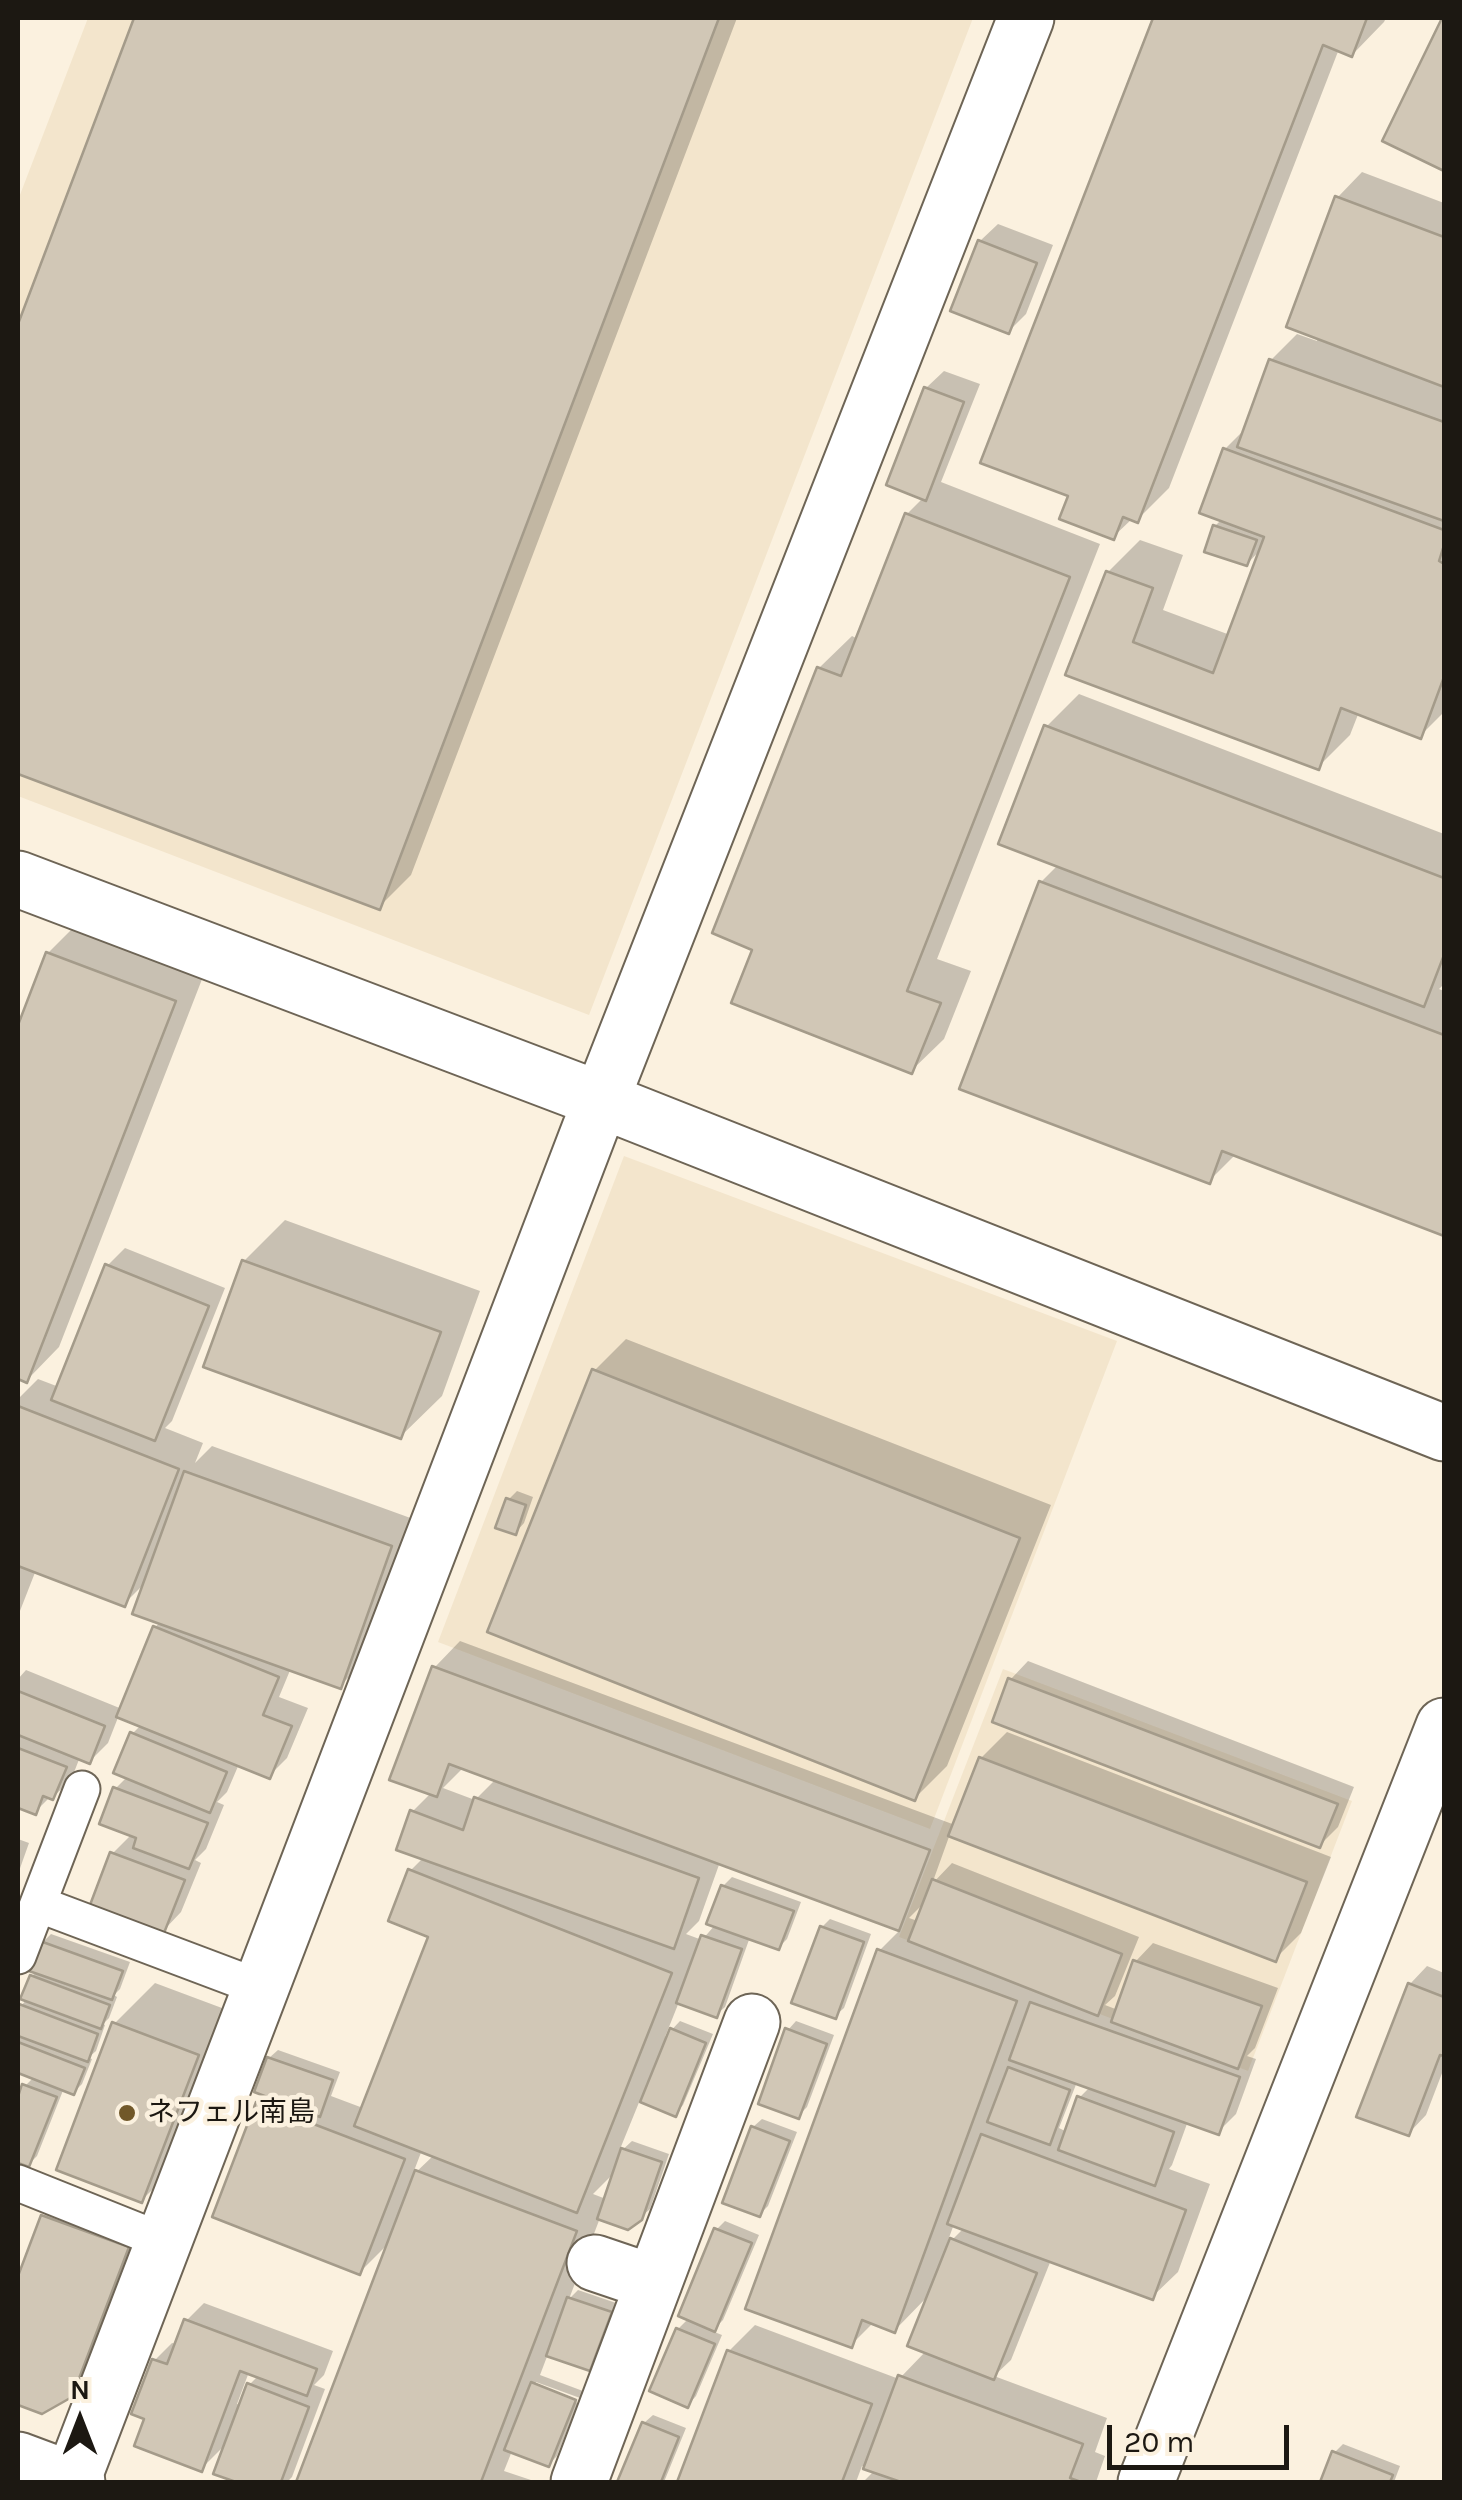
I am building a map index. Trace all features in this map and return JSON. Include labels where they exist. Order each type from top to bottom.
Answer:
[{"type":"street","points":[[18,2460],[74,2482],[601,1100],[1026,18]]},
{"type":"street","points":[[18,879],[601,1100],[1444,1434]]},
{"type":"street","points":[[1146,2482],[1444,1726]]},
{"type":"street","points":[[579,2482],[752,2022]]},
{"type":"street","points":[[595,2263],[654,2283]]},
{"type":"lane","points":[[18,1956],[82,1789]]},
{"type":"lane","points":[[38,1904],[260,1988]]},
{"type":"lane","points":[[18,2183],[163,2242]]},
{"type":"shaded area","points":[[88,18],[973,18],[589,1015],[18,796],[18,200]]},
{"type":"shaded area","points":[[624,1156],[1117,1341],[930,1829],[438,1642]]},
{"type":"shaded area","points":[[1003,1669],[1352,1801],[1248,2071],[899,1937]]},
{"type":"building","points":[[134,18],[719,18],[380,910],[18,774],[18,324]]},
{"type":"building","points":[[1153,18],[1367,18],[1352,57],[1323,45],[1138,523],[1123,517],[1114,540],[1059,519],[1068,496],[980,463]]},
{"type":"building","points":[[1444,18],[1444,171],[1382,141]]},
{"type":"building","points":[[1335,196],[1444,237],[1444,387],[1286,327]]},
{"type":"building","points":[[978,240],[1037,263],[1009,334],[950,311]]},
{"type":"building","points":[[1269,359],[1444,422],[1444,521],[1237,447]]},
{"type":"building","points":[[924,387],[964,402],[926,501],[886,485]]},
{"type":"building","points":[[1223,448],[1444,530],[1439,561],[1444,564],[1444,677],[1421,739],[1341,708],[1319,770],[1065,675],[1106,571],[1153,588],[1133,642],[1213,673],[1264,537],[1199,513]]},
{"type":"building","points":[[905,513],[1070,577],[907,991],[941,1003],[912,1074],[731,1003],[752,950],[712,933],[817,667],[841,676]]},
{"type":"building","points":[[1213,525],[1257,540],[1247,566],[1204,552]]},
{"type":"building","points":[[1044,725],[1444,878],[1444,955],[1424,1007],[998,844]]},
{"type":"building","points":[[1039,881],[1444,1035],[1444,1236],[1222,1151],[1210,1184],[959,1089]]},
{"type":"building","points":[[46,952],[176,1001],[27,1383],[18,1379],[18,1025]]},
{"type":"building","points":[[242,1260],[441,1332],[401,1439],[203,1367]]},
{"type":"building","points":[[105,1264],[209,1306],[155,1441],[51,1400]]},
{"type":"building","points":[[592,1369],[1020,1538],[915,1801],[487,1632]]},
{"type":"building","points":[[18,1406],[179,1469],[125,1607],[18,1566]]},
{"type":"building","points":[[184,1471],[392,1546],[341,1689],[132,1614]]},
{"type":"building","points":[[506,1498],[526,1505],[516,1535],[495,1528]]},
{"type":"building","points":[[153,1626],[279,1677],[263,1715],[292,1726],[270,1779],[116,1717]]},
{"type":"building","points":[[432,1666],[930,1850],[899,1931],[449,1764],[437,1797],[389,1780]]},
{"type":"building","points":[[1008,1678],[1338,1804],[1320,1848],[992,1722]]},
{"type":"building","points":[[18,1691],[105,1726],[90,1764],[18,1735]]},
{"type":"building","points":[[130,1732],[227,1772],[210,1813],[113,1773]]},
{"type":"building","points":[[18,1748],[67,1767],[53,1800],[43,1796],[36,1815],[18,1808]]},
{"type":"building","points":[[979,1757],[1307,1882],[1276,1962],[948,1836]]},
{"type":"building","points":[[113,1787],[208,1823],[189,1869],[133,1848],[136,1838],[99,1824]]},
{"type":"building","points":[[474,1797],[699,1878],[674,1949],[396,1850],[410,1810],[463,1830]]},
{"type":"building","points":[[110,1852],[185,1880],[164,1933],[90,1905]]},
{"type":"building","points":[[408,1869],[672,1973],[577,2213],[354,2126],[428,1937],[388,1921]]},
{"type":"building","points":[[932,1879],[1122,1954],[1098,2016],[908,1941]]},
{"type":"building","points":[[721,1885],[794,1911],[779,1950],[706,1924]]},
{"type":"building","points":[[820,1926],[864,1942],[836,2019],[791,2003]]},
{"type":"building","points":[[701,1935],[742,1949],[717,2018],[676,2003]]},
{"type":"building","points":[[40,1941],[123,1971],[112,2000],[29,1971]]},
{"type":"building","points":[[877,1949],[1017,2001],[895,2333],[862,2320],[852,2348],[745,2309]]},
{"type":"building","points":[[1133,1960],[1262,2006],[1238,2069],[1111,2022]]},
{"type":"building","points":[[30,1975],[110,2005],[101,2029],[20,1999]]},
{"type":"building","points":[[1408,1983],[1444,1997],[1444,2056],[1440,2055],[1409,2136],[1356,2117]]},
{"type":"building","points":[[1030,2002],[1240,2077],[1219,2135],[1009,2060]]},
{"type":"building","points":[[19,2004],[98,2034],[88,2062],[18,2036]]},
{"type":"building","name":"ネフェル南島","points":[[112,2022],[199,2055],[142,2203],[56,2170]]},
{"type":"building","points":[[670,2028],[706,2043],[676,2117],[640,2102]]},
{"type":"building","points":[[785,2028],[827,2044],[799,2119],[758,2104]]},
{"type":"building","points":[[18,2042],[85,2068],[74,2095],[18,2073]]},
{"type":"building","points":[[267,2057],[333,2080],[320,2117],[254,2092]]},
{"type":"building","points":[[1008,2067],[1070,2090],[1050,2145],[987,2122]]},
{"type":"building","points":[[22,2084],[57,2097],[29,2167],[18,2163],[18,2097]]},
{"type":"building","points":[[1077,2096],[1174,2132],[1155,2186],[1058,2150]]},
{"type":"building","points":[[256,2102],[405,2159],[360,2275],[212,2217]]},
{"type":"building","points":[[751,2126],[790,2141],[760,2217],[722,2203]]},
{"type":"building","points":[[981,2134],[1186,2210],[1153,2300],[947,2224]]},
{"type":"building","points":[[621,2148],[662,2162],[642,2220],[628,2230],[597,2219]]},
{"type":"building","points":[[415,2170],[577,2231],[481,2482],[296,2482]]},
{"type":"building","points":[[41,2215],[129,2247],[72,2397],[42,2414],[18,2405],[18,2276]]},
{"type":"building","points":[[714,2228],[752,2243],[715,2332],[678,2316]]},
{"type":"building","points":[[950,2238],[1037,2273],[994,2380],[907,2346]]},
{"type":"building","points":[[567,2297],[612,2312],[590,2371],[546,2356]]},
{"type":"building","points":[[184,2319],[317,2369],[307,2396],[240,2371],[202,2472],[134,2446],[144,2419],[131,2414],[152,2359],[167,2364]]},
{"type":"building","points":[[676,2328],[715,2344],[688,2408],[649,2391]]},
{"type":"building","points":[[727,2350],[872,2404],[842,2482],[677,2482]]},
{"type":"building","points":[[898,2375],[1083,2444],[1070,2478],[1081,2482],[901,2482],[863,2469]]},
{"type":"building","points":[[531,2382],[576,2400],[549,2467],[504,2450]]},
{"type":"building","points":[[247,2383],[309,2407],[281,2482],[236,2482],[213,2474]]},
{"type":"building","points":[[642,2422],[679,2437],[661,2482],[617,2482]]},
{"type":"building","points":[[1332,2451],[1393,2475],[1390,2482],[1320,2482]]},
{"type":"place","name":"ネフェル南島","points":[[127,2113]]}]
